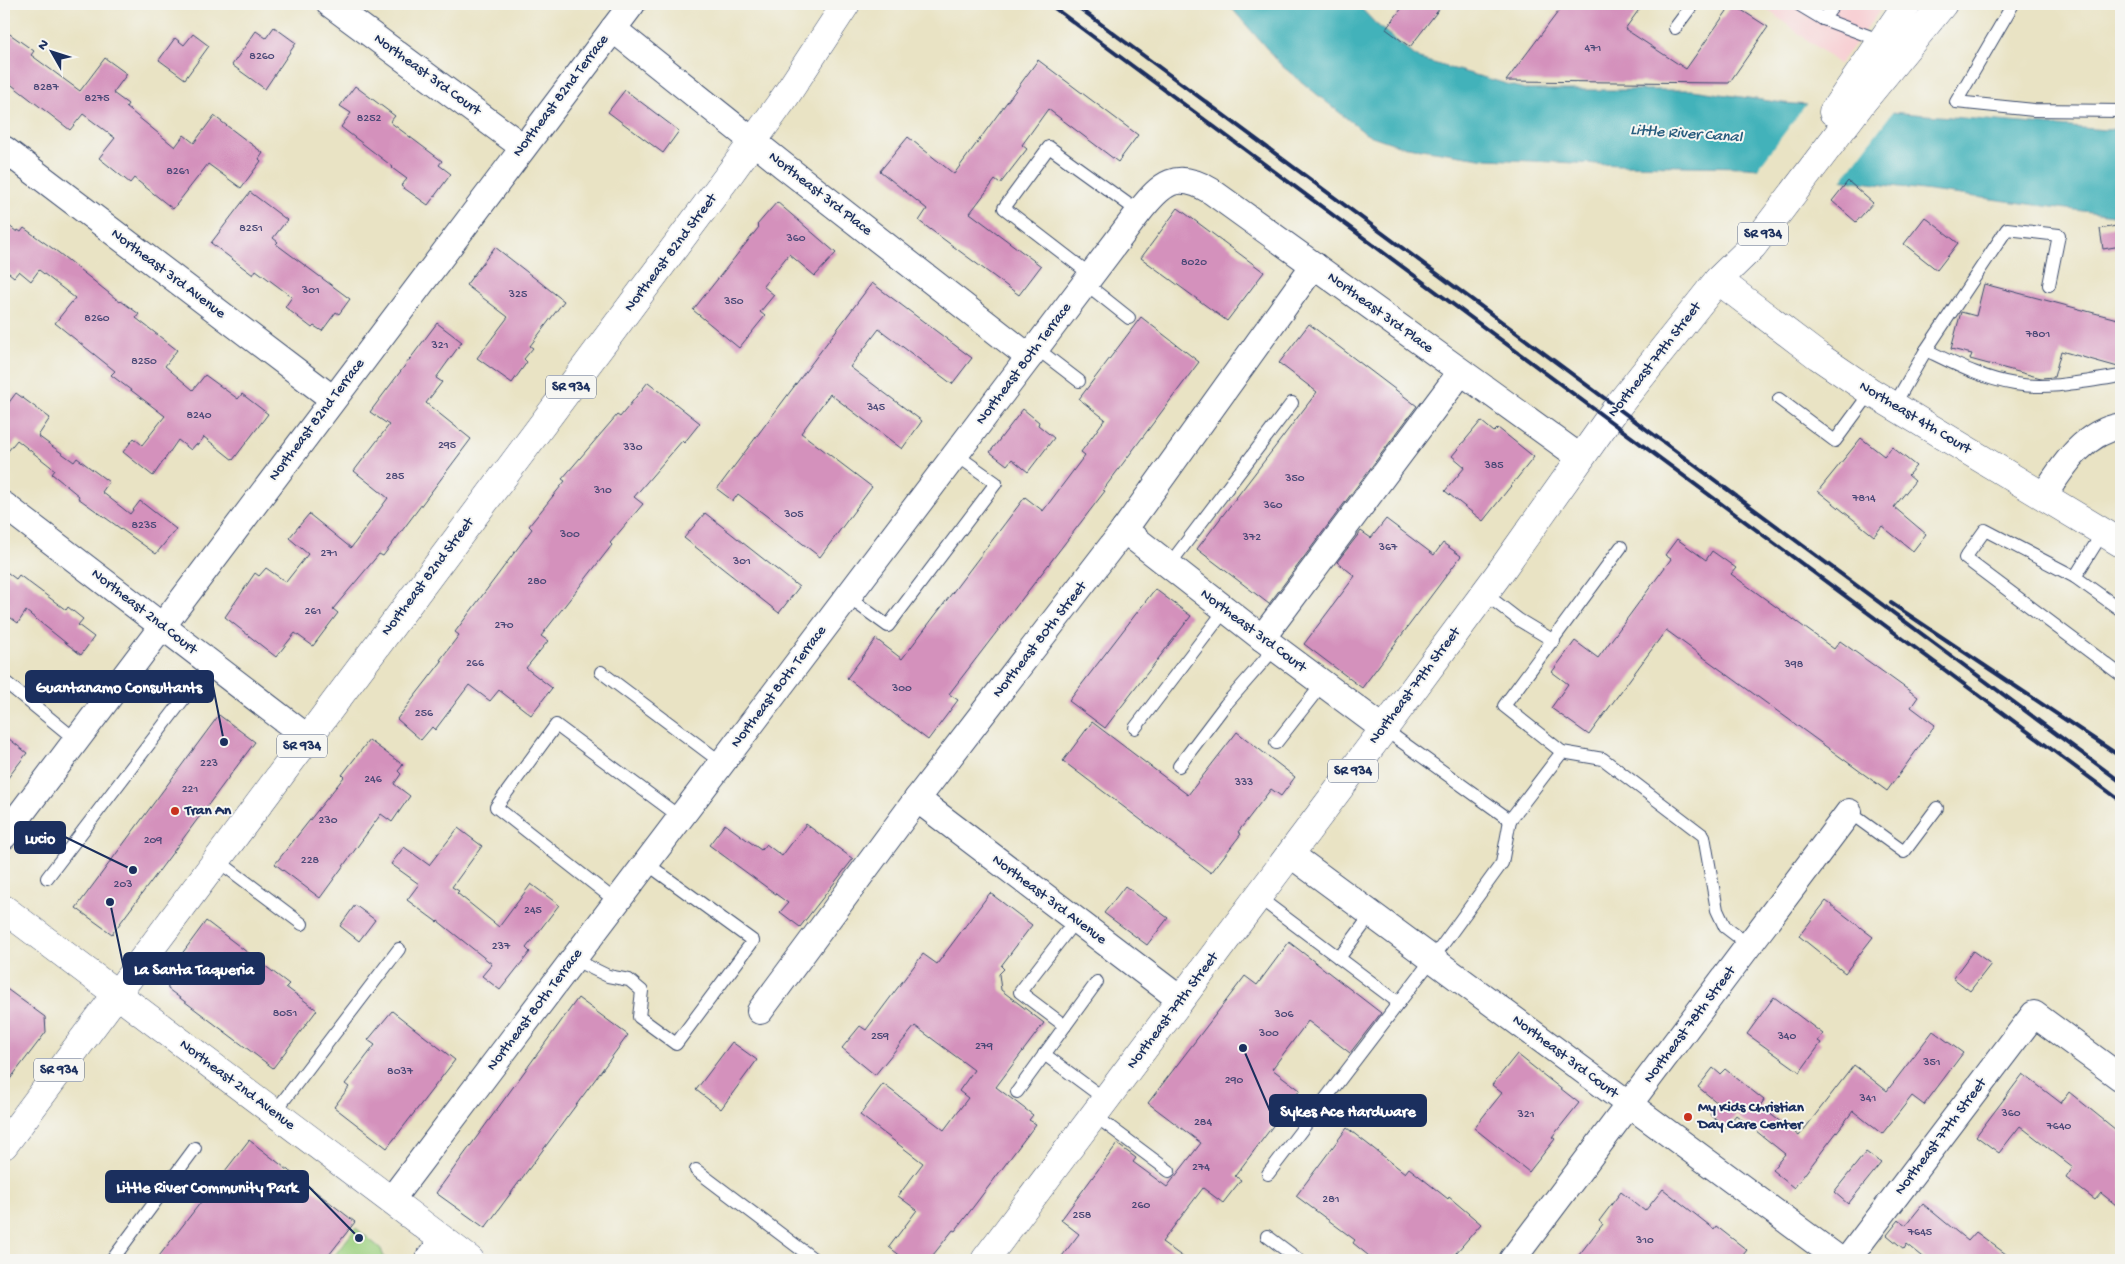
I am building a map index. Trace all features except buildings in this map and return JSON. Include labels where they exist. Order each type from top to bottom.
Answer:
[{"type":"main road","name":"Northeast 82nd Street","points":[[4,1145],[754,142],[846,4]]},
{"type":"main road","name":"Northeast 79th Street","points":[[1853,100],[1882,41],[1907,4]]},
{"type":"main road","name":"Northeast 79th Street","points":[[986,1260],[1384,729],[1633,386],[1718,280],[1753,246],[1791,181],[1853,100],[1943,4]]},
{"type":"main road","name":"Northeast 4th Court","points":[[1718,280],[1812,351],[1882,399],[2044,495],[2112,538]]},
{"type":"main road","name":"Northeast 2nd Avenue","points":[[4,909],[391,1200],[435,1250],[470,1260]]},
{"type":"street","name":"Northeast 3rd Court","points":[[330,4],[524,147]]},
{"type":"street","name":"Northeast 82nd Terrace","points":[[4,836],[632,4]]},
{"type":"street","name":"Northeast 3rd Place","points":[[613,28],[754,142],[1033,353]]},
{"type":"street","name":"Northeast 3rd Avenue","points":[[4,149],[333,399]]},
{"type":"street","name":"Northeast 3rd Place","points":[[1174,180],[1191,180],[1211,190],[1581,458]]},
{"type":"street","name":"Northeast 80th Terrace","points":[[391,1200],[1139,212],[1154,193],[1174,180]]},
{"type":"street","name":"Northeast 80th Street","points":[[760,1011],[917,799],[1124,530],[1314,265]]},
{"type":"street","points":[[1268,643],[1461,372]]},
{"type":"street","points":[[2044,495],[2070,458],[2090,438],[2113,427],[2121,426]]},
{"type":"street","name":"Northeast 2nd Court","points":[[4,505],[308,738]]},
{"type":"street","name":"Northeast 3rd Court","points":[[1124,530],[1268,643],[1384,729]]},
{"type":"street","name":"Northeast 3rd Avenue","points":[[917,799],[1180,1000]]},
{"type":"street","name":"Northeast 78th Street","points":[[1519,1258],[1630,1104],[1849,812]]},
{"type":"street","name":"Northeast 3rd Court","points":[[1290,854],[1840,1260]]},
{"type":"street","name":"Northeast 77th Street","points":[[1848,1260],[2034,1014],[2121,1078]]},
{"type":"lane","points":[[1675,28],[1693,4]]},
{"type":"lane","points":[[1798,4],[1823,19],[1882,41]]},
{"type":"lane","points":[[1823,19],[1835,4]]},
{"type":"lane","points":[[2014,4],[1956,102],[2034,110],[2121,111]]},
{"type":"lane","points":[[1129,318],[1088,279],[1004,208],[1050,147],[1139,212]]},
{"type":"lane","points":[[1779,399],[1835,442],[1882,399],[1926,350],[2007,229],[2059,235],[2049,285]]},
{"type":"lane","points":[[1926,350],[1972,372],[2015,384],[2043,386],[2121,376]]},
{"type":"lane","points":[[1033,353],[1079,381]]},
{"type":"lane","points":[[1169,565],[1292,402]]},
{"type":"lane","points":[[848,597],[888,626],[996,483],[956,454]]},
{"type":"lane","points":[[2121,610],[2075,577],[1985,530],[1965,558],[2121,675]]},
{"type":"lane","points":[[2075,577],[2112,538]]},
{"type":"lane","points":[[1621,547],[1554,641],[1504,706],[1562,752],[1603,759],[1704,836],[1717,910],[1725,927],[1750,946]]},
{"type":"lane","points":[[1484,593],[1520,620],[1554,641]]},
{"type":"lane","points":[[1134,728],[1225,610]]},
{"type":"lane","points":[[1179,766],[1226,704],[1268,643]]},
{"type":"lane","points":[[46,878],[211,663]]},
{"type":"lane","points":[[601,672],[722,763]]},
{"type":"lane","points":[[4,681],[76,740]]},
{"type":"lane","points":[[1276,743],[1323,683]]},
{"type":"lane","points":[[616,902],[496,807],[556,725],[680,817]]},
{"type":"lane","points":[[1384,729],[1510,820]]},
{"type":"lane","points":[[1268,1174],[1433,958],[1502,863],[1510,820],[1562,752]]},
{"type":"lane","points":[[1849,812],[1904,852],[1937,808]]},
{"type":"lane","points":[[217,860],[302,924]]},
{"type":"lane","points":[[573,959],[608,976],[629,980],[642,992],[639,1016],[676,1044],[753,941],[646,863]]},
{"type":"lane","points":[[1258,897],[1399,1003]]},
{"type":"lane","points":[[1338,958],[1371,915]]},
{"type":"lane","points":[[1065,1026],[1020,992],[1075,921]]},
{"type":"lane","points":[[274,1113],[399,949]]},
{"type":"lane","points":[[1017,1092],[1097,982]]},
{"type":"lane","points":[[1044,1054],[1169,1171]]},
{"type":"lane","points":[[112,1260],[195,1148]]},
{"type":"lane","points":[[696,1170],[815,1260]]},
{"type":"lane","points":[[1267,1236],[1299,1260]]},
{"type":"shaded area","points":[[1760,4],[1885,4],[1839,64]]},
{"type":"green space","points":[[356,1228],[381,1249],[385,1260],[331,1260]]},
{"type":"water","name":"Little River Canal","points":[[1228,4],[1357,4],[1376,24],[1419,59],[1528,90],[1693,90],[1783,103],[2106,130],[2121,128],[2121,216],[1747,167],[1621,165],[1487,159],[1401,146],[1366,134],[1282,66]]},
{"type":"pier","points":[[1807,103],[1894,110],[1840,182],[1756,171]]},
{"type":"railway","points":[[1049,4],[2121,801]]},
{"type":"railway","points":[[1074,4],[2121,782]]},
{"type":"railway","points":[[1891,603],[2121,757]]},
{"type":"place","name":"Guantanamo Consultants","points":[[224,742]]},
{"type":"place","name":"Tran An","points":[[175,811]]},
{"type":"place","name":"Lucio","points":[[133,870]]},
{"type":"place","name":"La Santa Taqueria","points":[[110,902]]},
{"type":"place","name":"Sykes Ace Hardware","points":[[1243,1048]]},
{"type":"place","name":"My Kids Christian Day Care Center","points":[[1688,1117]]},
{"type":"place","name":"Little River Community Park","points":[[359,1238]]}]
